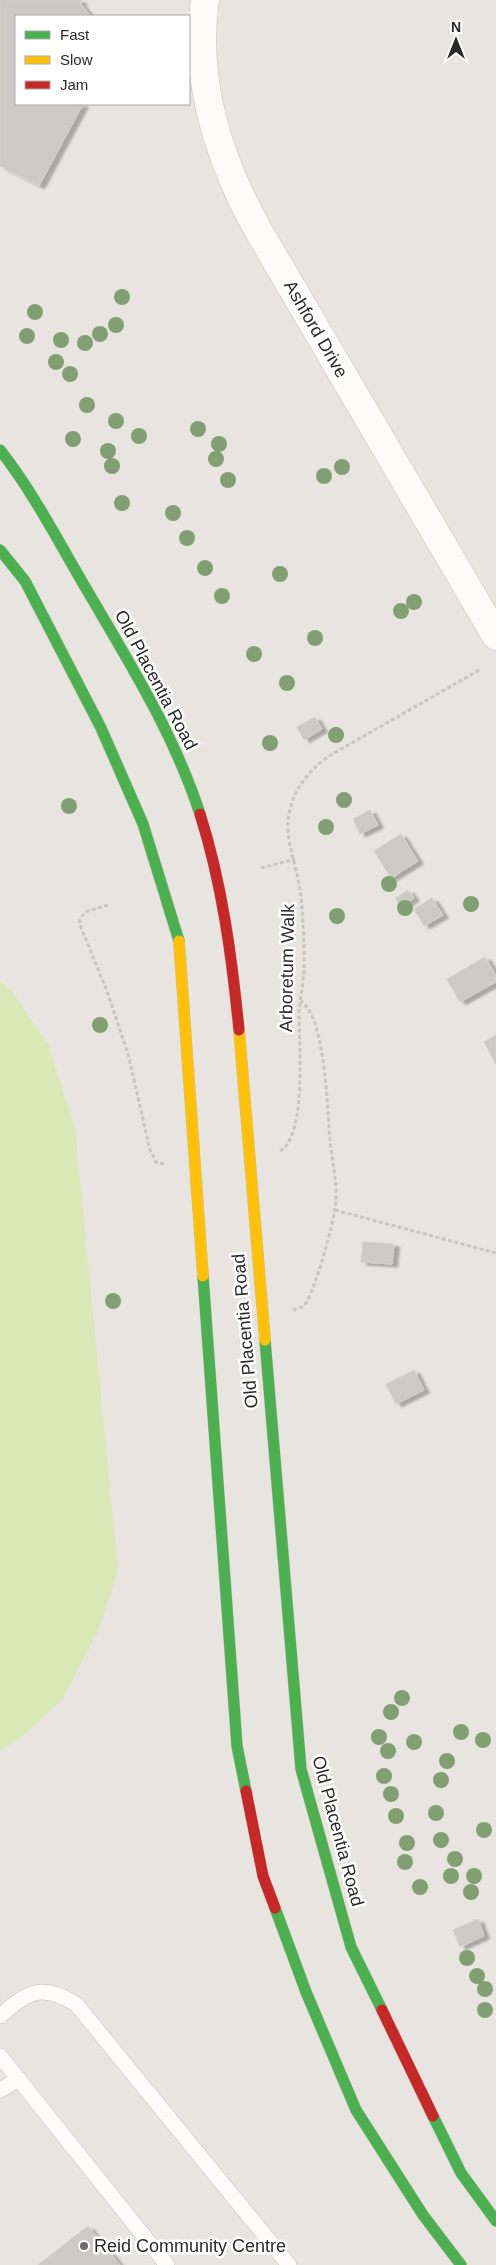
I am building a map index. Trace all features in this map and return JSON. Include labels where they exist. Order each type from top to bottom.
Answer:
[{"type":"main road","name":"Old Placentia Road","points":[[0,450],[22,477],[126,657],[160,718],[194,796],[221,897],[235,989],[301,1769],[351,1947],[461,2173],[496,2221]]},
{"type":"main road","name":"Old Placentia Road","points":[[0,550],[25,581],[101,728],[143,824],[179,940],[237,1746],[263,1876],[306,1992],[356,2110],[423,2216],[461,2265]]},
{"type":"street","name":"Ashford Drive","points":[[205,0],[203,35],[207,96],[221,151],[231,177],[258,230],[496,636]]},
{"type":"lane","points":[[0,2016],[22,1996],[40,1992],[60,1994],[76,2004],[289,2265]]},
{"type":"lane","points":[[0,2056],[167,2265]]},
{"type":"lane","points":[[0,2090],[18,2079]]},
{"type":"path","name":"Arboretum Walk","points":[[277,1153],[290,1143],[298,1113],[301,1001],[304,969],[302,914],[295,860],[288,830],[291,805],[298,788],[320,762],[481,669]]},
{"type":"path","points":[[262,868],[295,860]]},
{"type":"path","points":[[108,905],[84,912],[80,925],[107,991],[128,1054],[150,1150],[156,1162],[168,1165]]},
{"type":"path","points":[[290,1310],[301,1308],[309,1295],[334,1210],[335,1180],[324,1066],[309,1010],[301,1001]]},
{"type":"path","points":[[334,1210],[496,1253]]},
{"type":"green space","points":[[0,982],[11,990],[48,1044],[75,1128],[118,1571],[98,1631],[63,1699],[18,1740],[0,1750]]},
{"type":"building","points":[[0,0],[81,0],[81,4],[90,15],[15,15],[15,105],[82,105],[39,186],[0,166]]},
{"type":"building","points":[[315,717],[322,729],[304,740],[297,727]]},
{"type":"building","points":[[370,810],[378,825],[360,834],[353,819]]},
{"type":"building","points":[[401,834],[418,861],[391,878],[374,851]]},
{"type":"building","points":[[408,890],[414,898],[401,907],[395,898]]},
{"type":"building","points":[[432,898],[443,915],[424,926],[414,909]]},
{"type":"building","points":[[485,957],[496,975],[496,982],[460,1002],[447,979]]},
{"type":"building","points":[[496,1035],[496,1064],[484,1042]]},
{"type":"building","points":[[363,1242],[394,1244],[392,1264],[361,1262]]},
{"type":"building","points":[[414,1370],[424,1390],[396,1404],[386,1384]]},
{"type":"building","points":[[478,1919],[484,1936],[460,1947],[453,1930]]},
{"type":"building","name":"Reid Community Centre","points":[[88,2226],[120,2265],[38,2265]]},
{"type":"traffic: fast","points":[[0,450],[44,516],[148,696],[177,754],[200,814]]},
{"type":"traffic: fast","points":[[0,550],[25,581],[101,728],[143,824],[179,941]]},
{"type":"traffic: fast","points":[[203,1276],[237,1746],[246,1791]]},
{"type":"traffic: fast","points":[[265,1340],[301,1769],[351,1947],[382,2010]]},
{"type":"traffic: fast","points":[[275,1908],[306,1992],[356,2110],[423,2215],[461,2265]]},
{"type":"traffic: fast","points":[[433,2116],[461,2173],[496,2221]]},
{"type":"traffic: slow","points":[[179,941],[203,1276]]},
{"type":"traffic: slow","points":[[239,1030],[265,1340]]},
{"type":"traffic: jam","points":[[200,814],[208,840],[225,921],[239,1030]]},
{"type":"traffic: jam","points":[[246,1791],[263,1876],[275,1908]]},
{"type":"traffic: jam","points":[[382,2010],[433,2116]]},
{"type":"place","name":"Reid Community Centre","points":[[84,2246]]}]
